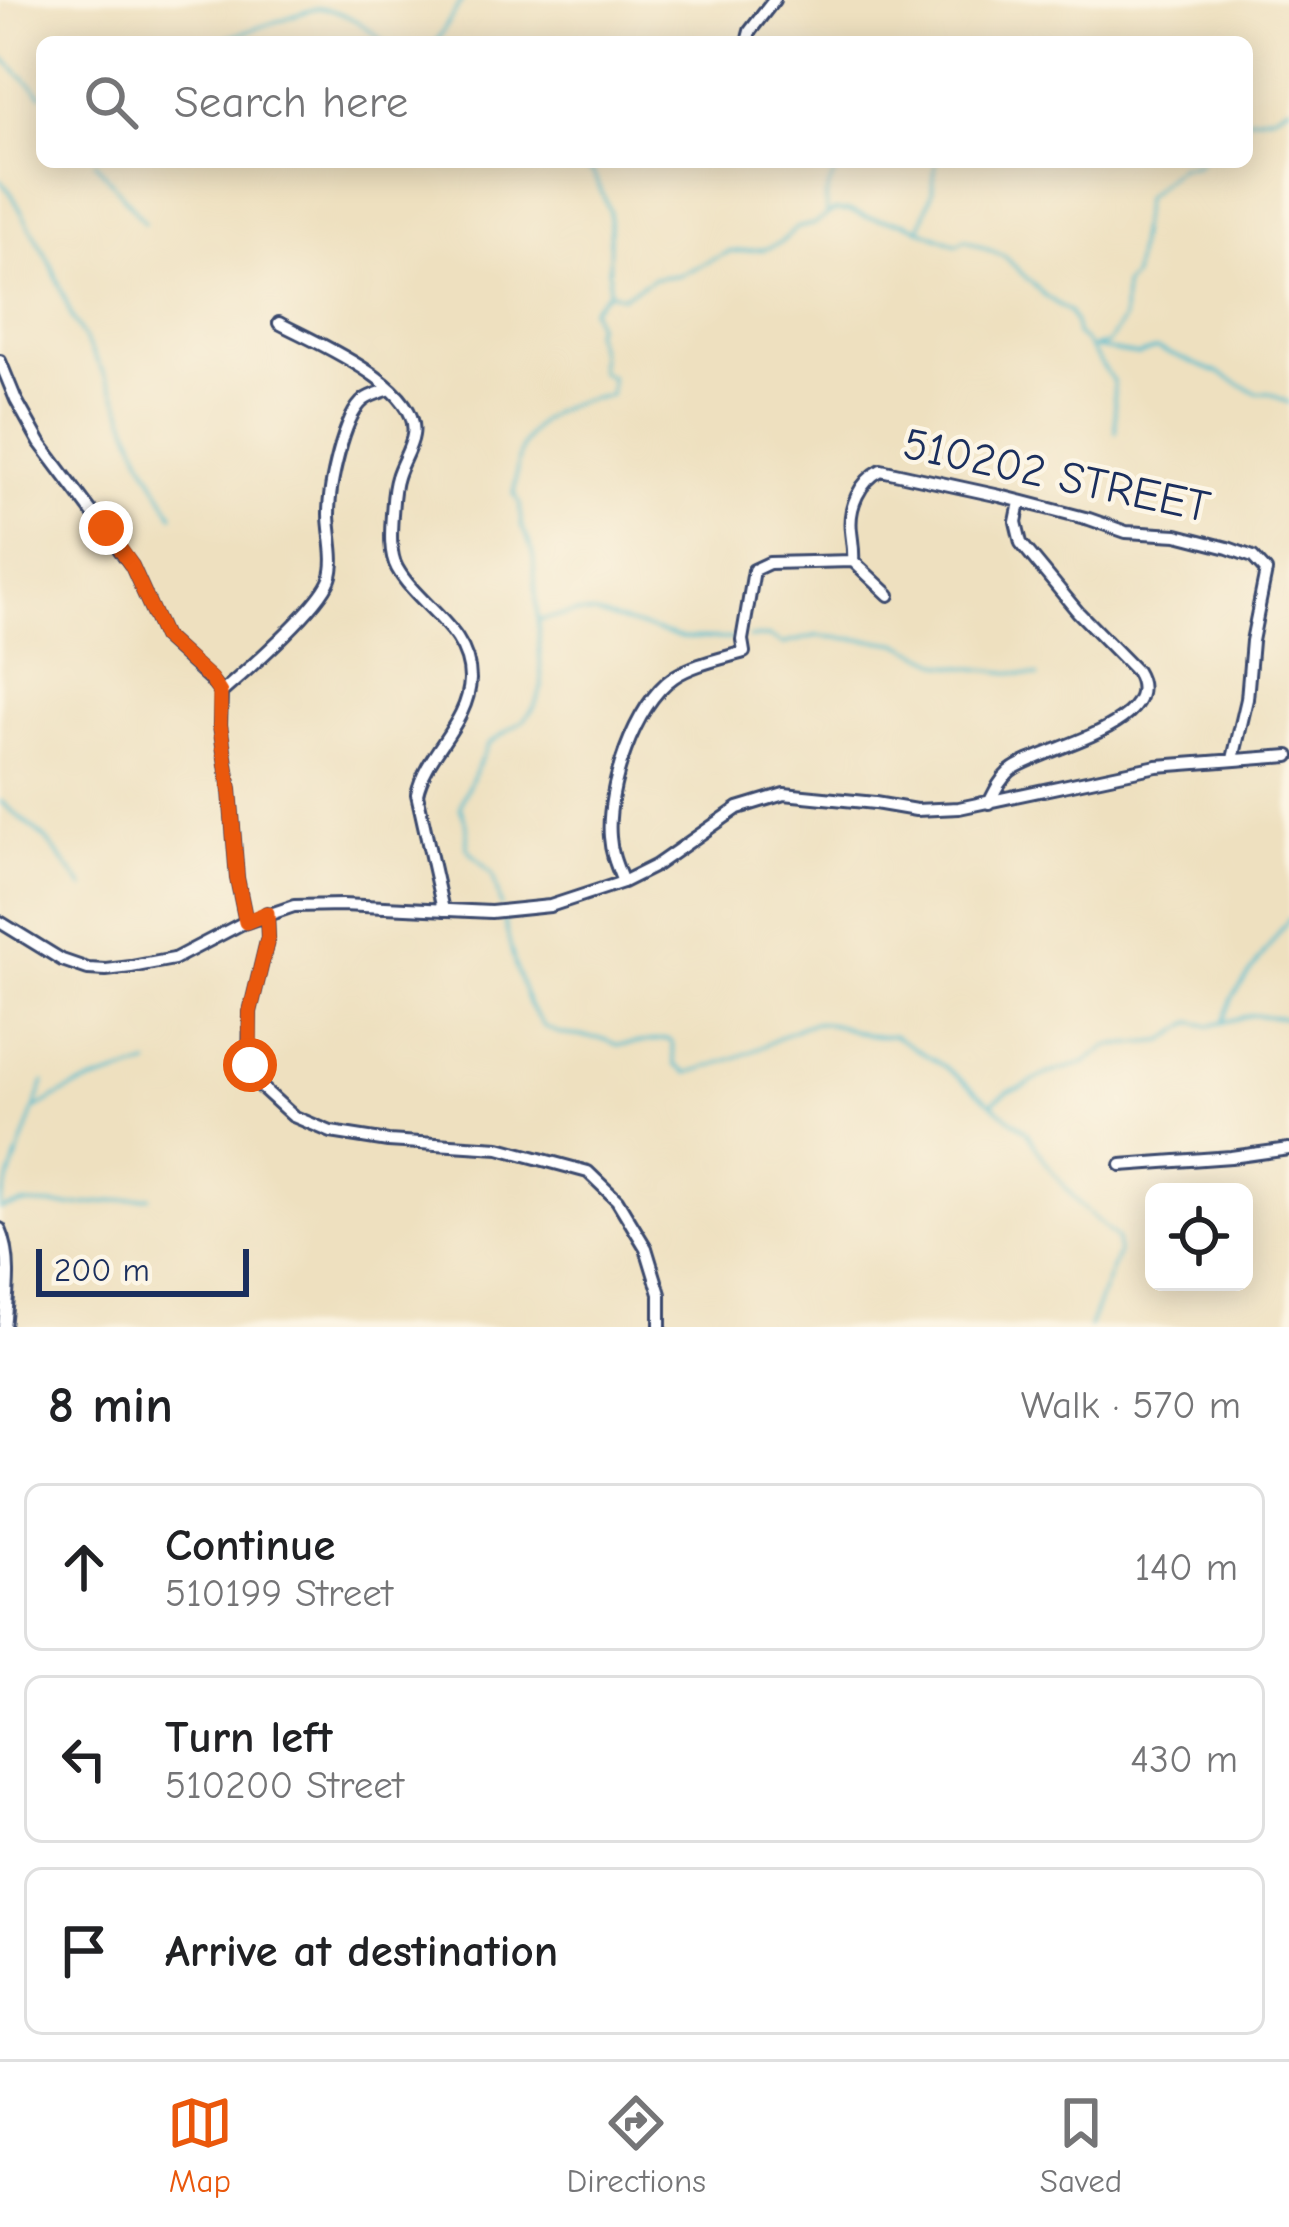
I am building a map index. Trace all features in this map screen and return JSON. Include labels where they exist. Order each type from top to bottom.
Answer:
[{"type":"street","points":[[749,36],[774,0]]},
{"type":"street","points":[[279,323],[377,375],[411,414],[414,432],[394,483],[394,565],[460,640],[469,658],[466,701],[421,776],[417,794],[442,910]]},
{"type":"street","points":[[0,361],[40,443],[132,566],[164,637],[220,693],[237,878],[246,922]]},
{"type":"street","points":[[220,693],[284,633],[331,577],[332,475],[355,412],[364,400],[390,388]]},
{"type":"street","name":"510202 STREET","points":[[854,561],[853,508],[865,478],[881,470],[1126,532],[1177,536],[1253,557],[1265,571],[1247,699],[1233,759]]},
{"type":"street","points":[[989,803],[1007,773],[1105,729],[1125,717],[1143,694],[1136,671],[1078,612],[1021,542],[1016,522],[1020,502]]},
{"type":"street","points":[[623,882],[613,860],[609,832],[619,766],[632,734],[672,678],[744,652],[754,570],[769,563],[854,561],[889,595]]},
{"type":"street","points":[[0,922],[62,961],[106,970],[174,959],[246,922],[294,906],[491,912],[550,906],[623,882],[655,866],[738,808],[784,794],[916,810],[958,808],[1157,766],[1289,756]]},
{"type":"street","points":[[267,913],[268,937],[250,1012],[250,1065],[257,1083],[293,1116],[331,1132],[388,1142],[499,1148],[588,1172],[617,1200],[646,1248],[660,1294],[660,1327]]},
{"type":"street","points":[[1121,1165],[1289,1149]]},
{"type":"street","points":[[0,1229],[7,1261],[4,1327]]},
{"type":"waterway","points":[[440,36],[462,0]]},
{"type":"waterway","points":[[233,36],[317,8],[353,19],[376,36]]},
{"type":"waterway","points":[[0,55],[36,89]]},
{"type":"waterway","points":[[1253,118],[1289,106]]},
{"type":"waterway","points":[[100,168],[145,223]]},
{"type":"waterway","points":[[501,906],[493,875],[467,848],[467,826],[460,807],[488,744],[524,720],[542,687],[533,551],[514,494],[522,447],[547,416],[571,404],[610,395],[611,377],[600,372],[591,309],[609,291],[610,211],[593,173],[585,168]]},
{"type":"waterway","points":[[826,212],[826,195],[837,168]]},
{"type":"waterway","points":[[919,230],[935,168]]},
{"type":"waterway","points":[[1093,347],[1107,344],[1123,320],[1124,286],[1133,276],[1144,198],[1178,168]]},
{"type":"waterway","points":[[0,180],[53,268],[71,315],[118,399],[142,459],[173,515]]},
{"type":"waterway","points":[[611,292],[622,296],[655,278],[679,275],[729,252],[765,249],[834,211],[905,223],[957,245],[966,240],[1005,257],[1069,312],[1076,334],[1113,381],[1116,432]]},
{"type":"waterway","points":[[1094,348],[1138,355],[1157,349],[1289,403]]},
{"type":"waterway","points":[[539,620],[596,614],[682,638],[736,639]]},
{"type":"waterway","points":[[749,638],[769,637],[783,644],[816,636],[880,641],[901,644],[944,665],[1038,676]]},
{"type":"waterway","points":[[0,801],[46,839],[84,888]]},
{"type":"waterway","points":[[503,916],[529,1005],[543,1026],[561,1034],[618,1045],[667,1039],[672,1042],[675,1065],[687,1073],[820,1023],[871,1036],[893,1035],[945,1067],[1026,1131],[1081,1206],[1117,1239],[1118,1253],[1089,1327]]},
{"type":"waterway","points":[[1223,1023],[1232,998],[1289,919]]},
{"type":"waterway","points":[[991,1103],[1047,1074],[1085,1063],[1108,1046],[1164,1041],[1192,1022],[1209,1026],[1251,1015],[1289,1018]]},
{"type":"waterway","points":[[35,1109],[73,1088],[149,1065]]},
{"type":"waterway","points":[[0,1205],[44,1082]]},
{"type":"waterway","points":[[0,1209],[150,1197]]},
{"type":"route","points":[[106,528],[132,566],[164,637],[220,693],[237,878],[246,922],[267,913],[268,937],[250,1012],[250,1065]]}]
